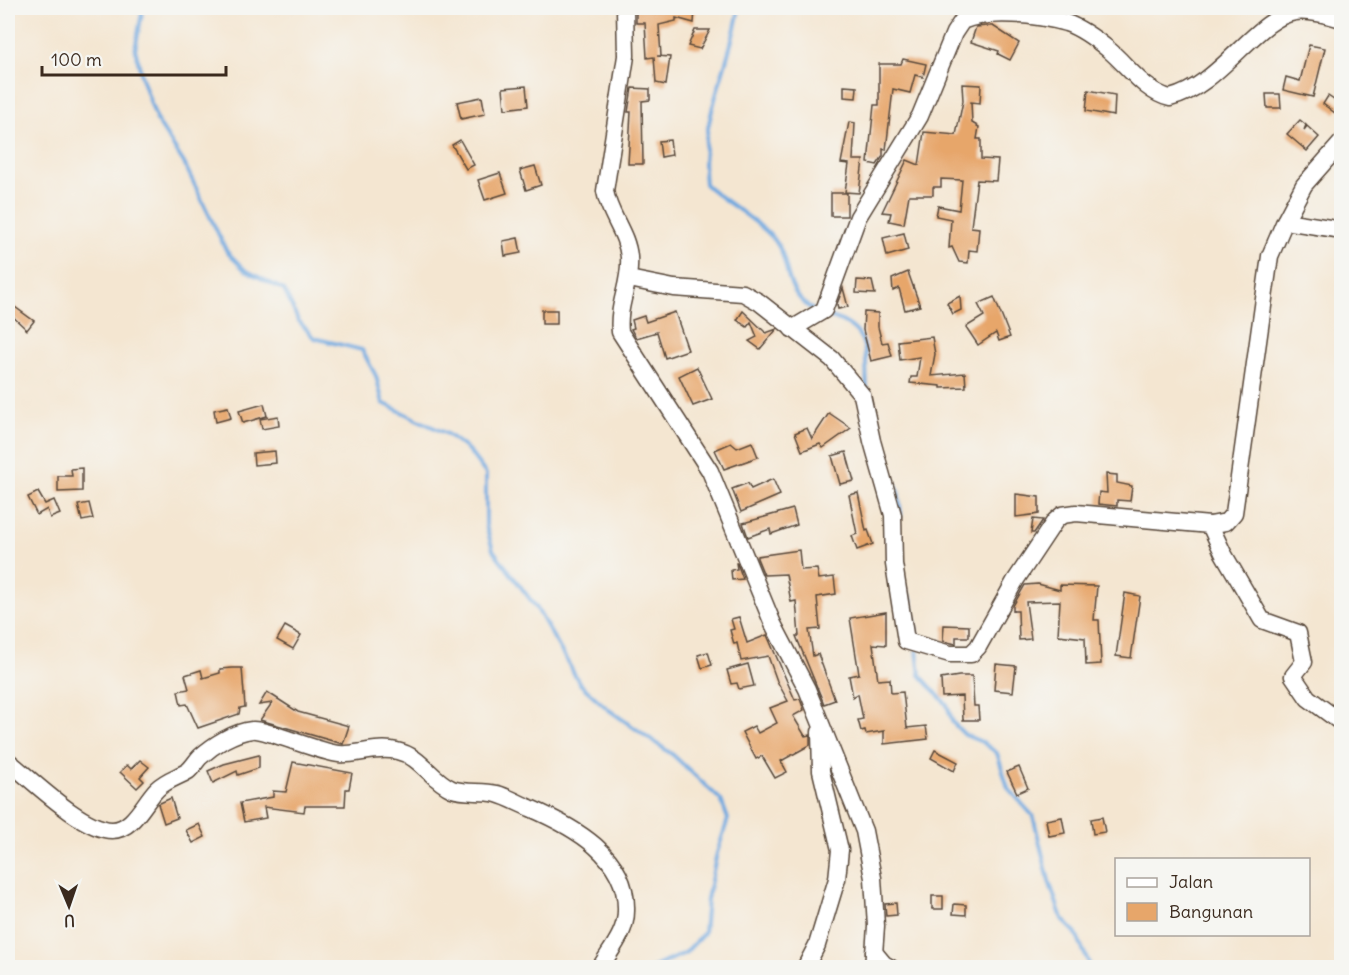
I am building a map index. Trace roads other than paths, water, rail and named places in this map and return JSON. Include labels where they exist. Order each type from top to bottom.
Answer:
[{"type":"street","points":[[625,8],[626,56],[605,191],[608,207],[624,237],[629,256],[629,279],[618,313],[620,332],[710,471],[773,624],[807,689],[864,831],[873,878],[876,926],[873,960],[891,968]]},
{"type":"street","points":[[792,329],[818,314],[858,217],[920,116],[961,14],[1007,15],[1068,24],[1109,50],[1153,92],[1170,98],[1202,85],[1268,26],[1294,10],[1341,20]]},
{"type":"street","points":[[629,279],[674,288],[742,293],[759,302],[832,359],[862,395],[872,441],[893,515],[894,564],[906,641],[950,654],[971,654],[978,647],[1015,581],[1055,521],[1062,515],[1076,513],[1210,525],[1226,522],[1234,513],[1270,256],[1304,185],[1341,142]]},
{"type":"street","points":[[1285,221],[1341,230]]},
{"type":"street","points":[[1210,525],[1223,553],[1262,620],[1298,633],[1304,662],[1293,676],[1308,698],[1341,723]]},
{"type":"street","points":[[805,968],[818,945],[837,879],[840,850],[821,771],[819,719]]},
{"type":"street","points":[[8,761],[76,815],[108,830],[120,830],[129,824],[157,788],[188,770],[201,756],[229,737],[250,730],[259,729],[303,746],[340,754],[371,749],[397,751],[418,760],[445,786],[460,792],[499,794],[573,828],[605,854],[623,881],[626,911],[619,940],[600,968]]},
{"type":"waterway","points":[[143,8],[135,49],[143,81],[157,121],[184,163],[227,252],[245,270],[284,290],[298,320],[314,338],[362,350],[376,376],[383,403],[447,434],[468,450],[486,474],[486,526],[493,550],[536,607],[580,684],[609,710],[673,755],[721,800],[728,819],[717,853],[707,899],[704,933],[685,953],[652,968]]},
{"type":"waterway","points":[[739,8],[710,117],[704,161],[705,184],[771,236],[782,254],[790,283],[795,292],[813,310]]},
{"type":"waterway","points":[[825,315],[851,327],[863,343],[867,393]]},
{"type":"waterway","points":[[887,468],[898,490],[901,515]]},
{"type":"waterway","points":[[905,589],[911,600],[917,640]]},
{"type":"waterway","points":[[917,650],[920,675],[947,705],[953,723],[965,735],[982,742],[997,753],[1008,788],[1033,816],[1049,881],[1062,919],[1075,932],[1091,968]]}]
